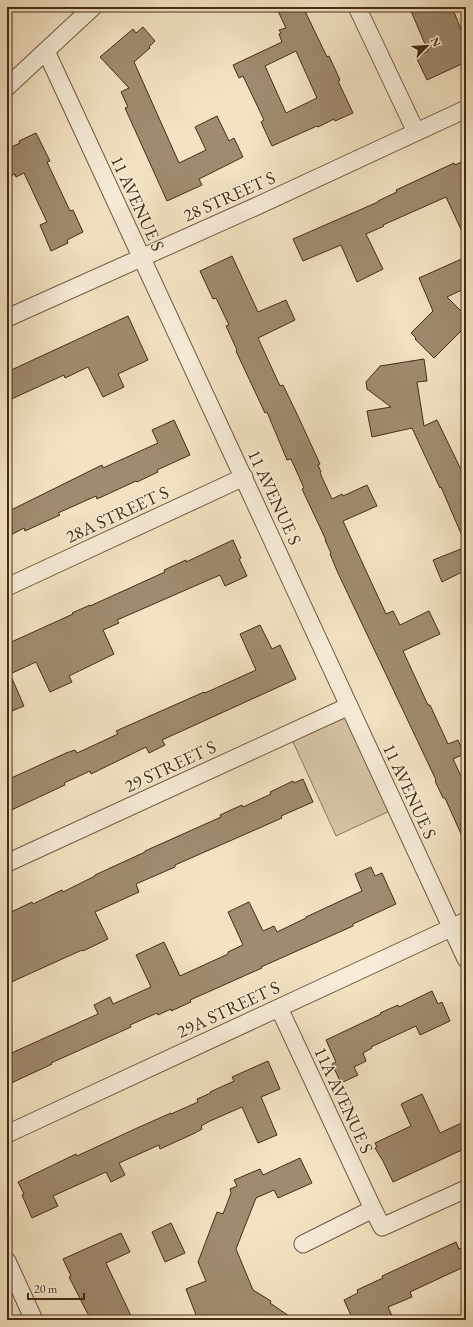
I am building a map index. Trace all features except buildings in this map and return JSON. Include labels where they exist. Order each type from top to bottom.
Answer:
[{"type":"street","points":[[7,86],[94,7]]},
{"type":"street","points":[[357,7],[416,132]]},
{"type":"street","name":"11 AVENUE S","points":[[46,51],[349,706],[459,925],[466,959]]},
{"type":"street","name":"28 STREET S","points":[[7,318],[466,109]]},
{"type":"street","name":"28A STREET S","points":[[7,587],[244,477]]},
{"type":"street","name":"29 STREET S","points":[[7,863],[349,706]]},
{"type":"street","name":"29A STREET S","points":[[7,1134],[459,925]]},
{"type":"street","name":"11A AVENUE S","points":[[279,1008],[382,1227],[466,1189]]},
{"type":"street","points":[[303,1244],[373,1208]]},
{"type":"street","points":[[7,1261],[34,1320]]},
{"type":"shaded area","points":[[349,706],[396,808],[336,836],[289,733]]}]
